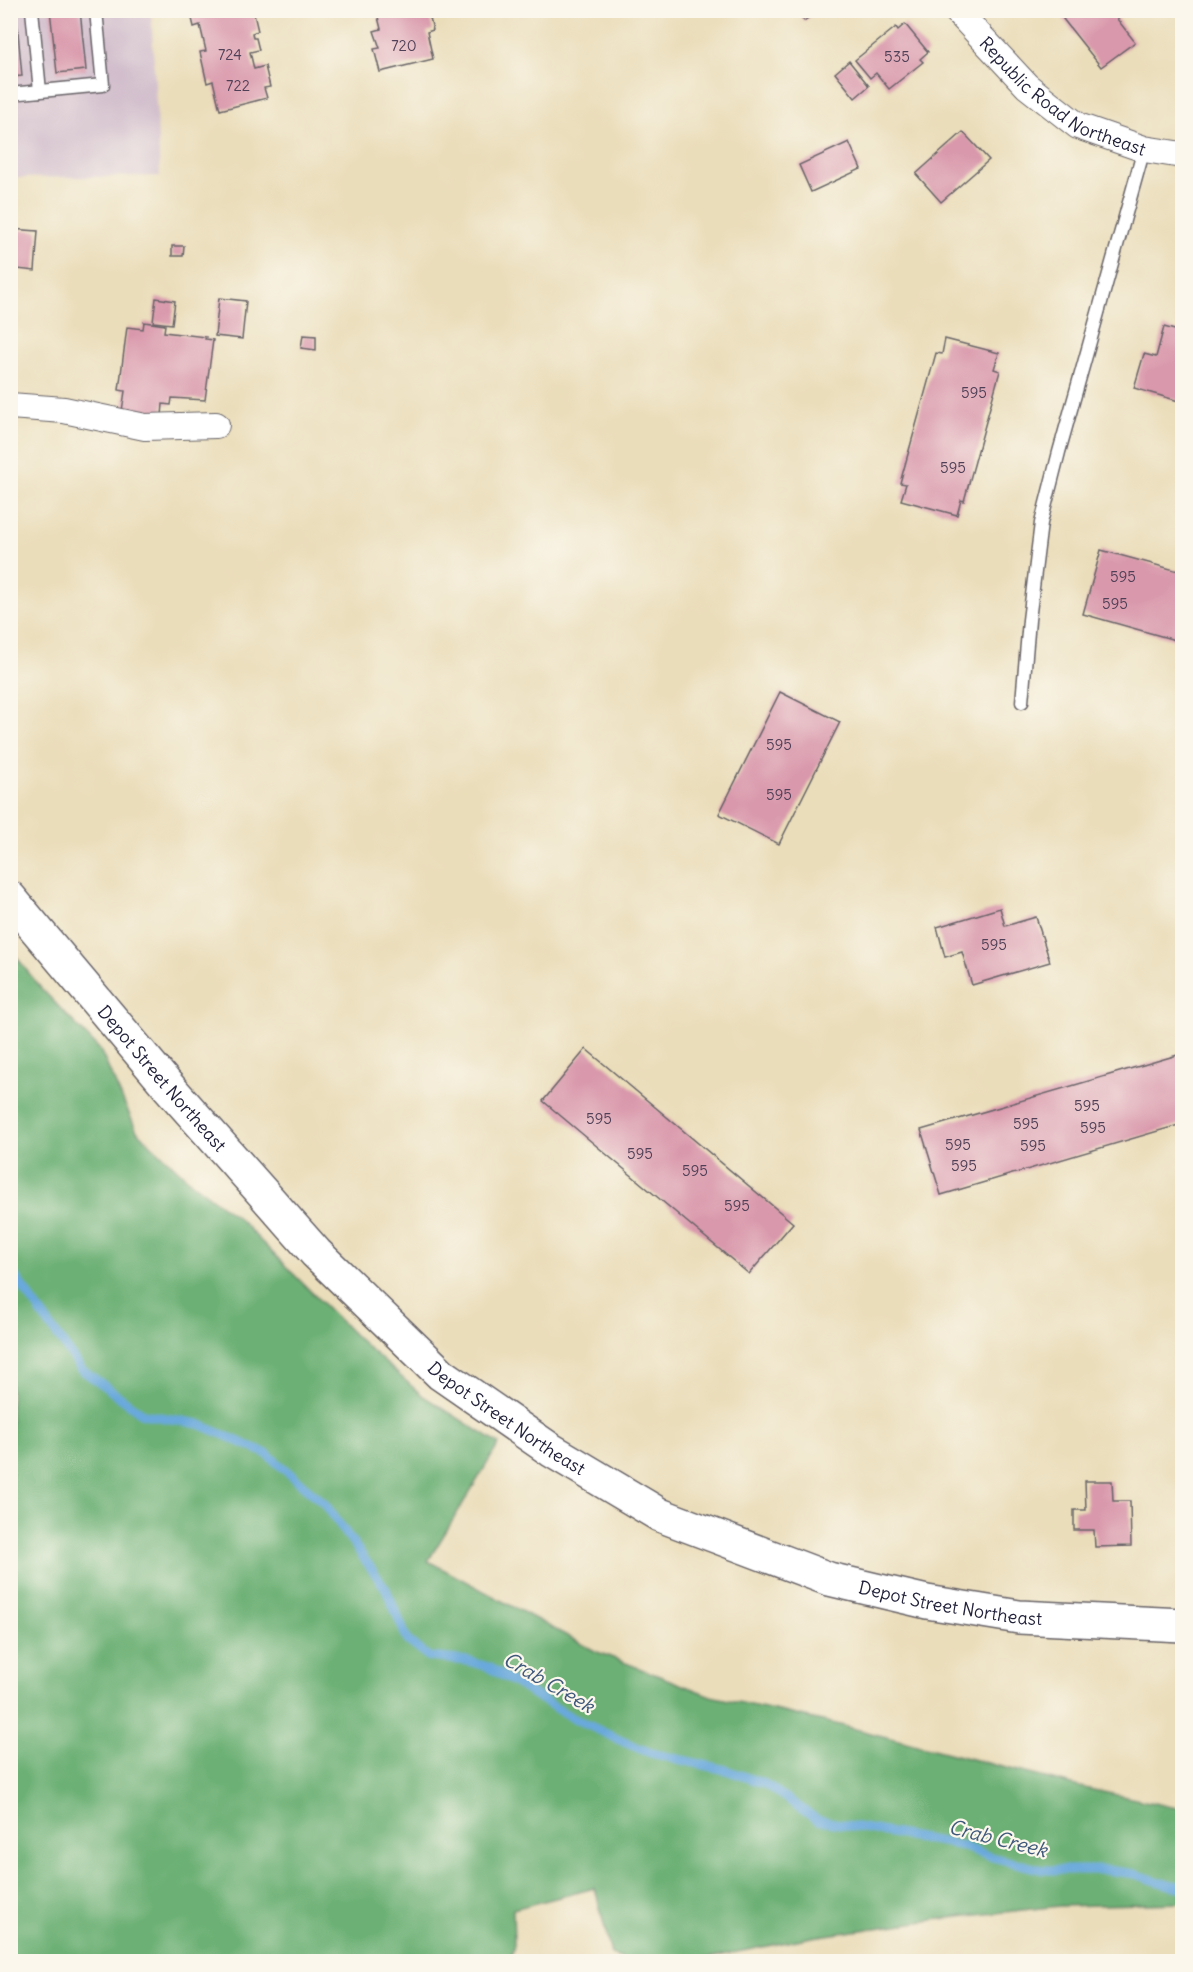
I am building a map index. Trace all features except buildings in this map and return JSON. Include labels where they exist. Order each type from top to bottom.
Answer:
[{"type":"main road","name":"Depot Street Northeast","points":[[10,898],[167,1085],[316,1254],[441,1374],[551,1450],[660,1515],[829,1579],[927,1602],[1019,1617],[1182,1625]]},
{"type":"street","name":"Republic Road Northeast","points":[[956,10],[1027,86],[1078,126],[1144,149],[1182,155]]},
{"type":"street","points":[[10,406],[64,410],[145,427],[216,425]]},
{"type":"lane","points":[[32,10],[40,91]]},
{"type":"lane","points":[[10,94],[103,85],[96,10]]},
{"type":"lane","points":[[1022,702],[1041,524],[1144,149]]},
{"type":"shaded area","points":[[10,11],[151,11],[160,176],[11,178]]},
{"type":"green space","points":[[11,950],[39,986],[100,1050],[137,1131],[192,1183],[238,1218],[356,1337],[423,1396],[499,1444],[428,1561],[595,1651],[711,1696],[836,1724],[1080,1787],[1182,1809],[1182,1903],[1060,1906],[940,1919],[812,1937],[693,1961],[627,1961],[611,1954],[595,1888],[513,1909],[514,1945],[510,1961],[11,1961]]},
{"type":"waterway","name":"Crab Creek","points":[[10,1269],[81,1369],[143,1414],[199,1424],[267,1454],[325,1504],[386,1589],[408,1641],[429,1657],[468,1661],[488,1667],[571,1717],[624,1742],[651,1753],[726,1770],[765,1784],[818,1820],[958,1845],[992,1857],[1043,1870],[1107,1870],[1135,1874],[1182,1887]]}]
